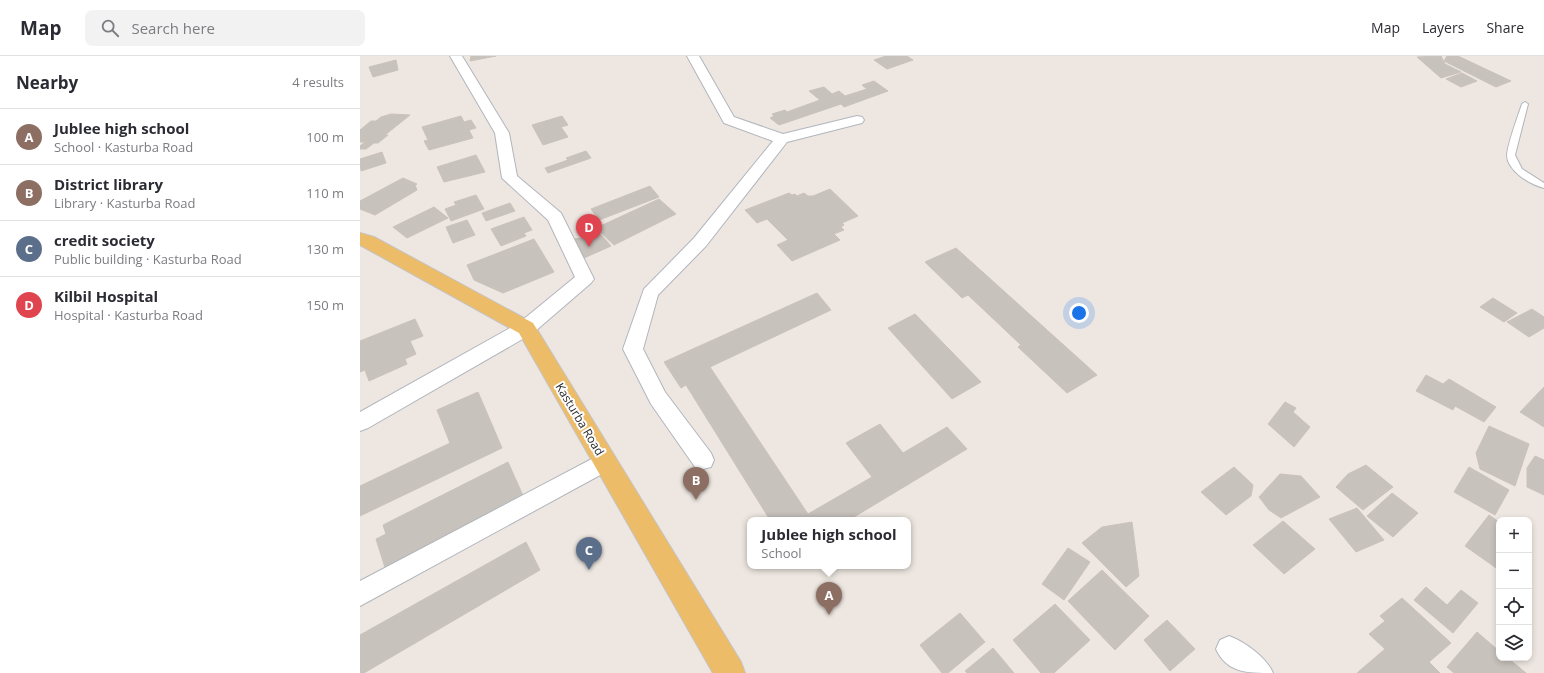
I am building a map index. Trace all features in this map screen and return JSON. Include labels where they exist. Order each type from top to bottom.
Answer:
[{"type":"main road","points":[[360,239],[367,241],[526,328]]},
{"type":"main road","name":"Kasturba Road","points":[[526,328],[730,673]]},
{"type":"street","points":[[360,422],[526,328],[585,279],[555,217],[510,178],[502,133],[456,56]]},
{"type":"street","points":[[693,56],[729,120],[782,139],[857,120]]},
{"type":"street","points":[[703,460],[658,398],[633,349],[650,293],[700,242],[782,139]]},
{"type":"street","points":[[360,594],[605,461]]},
{"type":"street","points":[[1229,649],[1259,673]]},
{"type":"lane","points":[[1524,104],[1511,155],[1512,162],[1525,176],[1544,186]]},
{"type":"building","points":[[471,56],[496,56],[470,61]]},
{"type":"building","points":[[886,56],[907,56],[913,60],[887,69],[874,60]]},
{"type":"building","points":[[1441,56],[1445,64],[1461,72],[1441,78],[1417,57]]},
{"type":"building","points":[[1447,56],[1458,56],[1511,81],[1496,87],[1444,61]]},
{"type":"building","points":[[396,60],[398,70],[373,77],[369,67]]},
{"type":"building","points":[[1462,73],[1477,81],[1461,87],[1446,79]]},
{"type":"building","points":[[874,81],[888,91],[844,107],[841,104],[779,125],[770,118],[774,116],[772,114],[785,110],[787,112],[820,100],[809,91],[824,87],[832,94],[839,91],[845,96],[867,89],[862,85]]},
{"type":"building","points":[[391,114],[410,115],[385,135],[388,135],[378,143],[374,143],[366,149],[360,149],[360,146],[365,142],[360,142],[360,130],[371,121],[376,121],[381,117]]},
{"type":"building","points":[[461,116],[464,122],[471,120],[476,128],[469,130],[473,138],[429,150],[424,141],[428,140],[422,127]]},
{"type":"building","points":[[562,116],[568,125],[561,127],[568,137],[543,145],[532,125]]},
{"type":"building","points":[[586,151],[591,158],[548,173],[545,168],[568,160],[566,158]]},
{"type":"building","points":[[382,152],[386,163],[361,171],[360,159]]},
{"type":"building","points":[[476,155],[485,172],[444,182],[437,167]]},
{"type":"building","points":[[403,178],[417,184],[415,185],[417,190],[375,215],[360,209],[360,201]]},
{"type":"building","points":[[650,186],[659,197],[599,220],[591,209]]},
{"type":"building","points":[[830,189],[858,216],[842,223],[844,225],[841,227],[844,230],[834,234],[840,240],[792,261],[777,245],[788,240],[767,219],[757,223],[745,210],[789,193],[797,196],[804,193],[808,196],[813,196]]},
{"type":"building","points":[[476,195],[484,209],[451,221],[445,209],[456,205],[454,202]]},
{"type":"building","points":[[659,199],[676,214],[614,245],[596,228]]},
{"type":"building","points":[[510,203],[515,211],[486,221],[482,213]]},
{"type":"building","points":[[434,207],[448,218],[407,238],[393,227]]},
{"type":"building","points":[[524,217],[532,230],[524,233],[526,236],[501,246],[491,229]]},
{"type":"building","points":[[467,220],[475,235],[453,243],[446,227]]},
{"type":"building","points":[[596,229],[611,246],[584,258],[568,239],[586,238]]},
{"type":"building","points":[[534,239],[554,272],[503,293],[474,280],[467,265]]},
{"type":"building","points":[[956,248],[1097,375],[1067,393],[1018,347],[1021,345],[968,295],[962,298],[925,262]]},
{"type":"building","points":[[817,293],[831,310],[710,367],[808,514],[872,477],[846,443],[880,424],[903,453],[947,427],[967,449],[854,517],[768,517],[686,385],[681,388],[664,362]]},
{"type":"building","points":[[1493,298],[1517,313],[1504,322],[1480,307]]},
{"type":"building","points":[[1532,309],[1544,317],[1544,328],[1529,337],[1507,322]]},
{"type":"building","points":[[915,314],[981,382],[952,399],[888,328]]},
{"type":"building","points":[[415,319],[423,336],[410,341],[416,354],[405,359],[407,364],[369,381],[365,370],[360,372],[360,341]]},
{"type":"building","points":[[1426,375],[1443,384],[1449,379],[1496,407],[1484,422],[1455,406],[1453,410],[1416,391]]},
{"type":"building","points":[[1544,387],[1544,427],[1520,412]]},
{"type":"building","points":[[478,392],[502,448],[360,516],[360,486],[450,443],[437,410]]},
{"type":"building","points":[[1285,402],[1296,408],[1293,412],[1310,427],[1294,447],[1268,424]]},
{"type":"building","points":[[1489,426],[1529,444],[1515,486],[1480,469],[1476,453]]},
{"type":"building","points":[[1535,456],[1544,460],[1544,495],[1527,487],[1527,468]]},
{"type":"building","points":[[508,462],[525,500],[387,574],[376,539],[386,534],[383,525]]},
{"type":"building","points":[[1366,465],[1393,487],[1363,510],[1336,487],[1348,474]]},
{"type":"building","points":[[1234,467],[1253,485],[1251,496],[1226,515],[1201,492]]},
{"type":"building","points":[[1469,467],[1509,490],[1495,515],[1454,492]]},
{"type":"building","points":[[1280,474],[1301,476],[1320,497],[1281,518],[1269,510],[1259,497]]},
{"type":"building","points":[[1392,493],[1418,513],[1393,537],[1367,516]]},
{"type":"building","points":[[1357,508],[1384,540],[1356,552],[1329,519]]},
{"type":"building","points":[[1489,515],[1496,520],[1496,568],[1465,546]]},
{"type":"building","points":[[1283,521],[1315,549],[1284,574],[1253,545]]},
{"type":"building","points":[[1132,522],[1139,576],[1126,587],[1082,543],[1102,527]]},
{"type":"building","points":[[526,542],[540,570],[364,673],[360,673],[360,635]]},
{"type":"building","points":[[1068,548],[1090,562],[1064,600],[1042,584]]},
{"type":"building","points":[[1102,570],[1149,616],[1115,650],[1068,601]]},
{"type":"building","points":[[1426,587],[1447,605],[1461,590],[1478,603],[1453,633],[1414,600]]},
{"type":"building","points":[[1402,598],[1451,643],[1429,662],[1440,673],[1357,673],[1385,649],[1369,634],[1385,621],[1380,616]]},
{"type":"building","points":[[1055,604],[1090,640],[1054,673],[1041,673],[1013,640]]},
{"type":"building","points":[[960,613],[985,642],[948,673],[942,673],[920,645]]},
{"type":"building","points":[[1167,620],[1195,649],[1170,671],[1144,640]]},
{"type":"building","points":[[1477,632],[1496,648],[1496,661],[1512,661],[1526,673],[1454,673],[1447,667]]},
{"type":"building","points":[[993,648],[1014,673],[967,673],[965,671]]},
{"type":"place","name":"Kilbil Hospital","points":[[589,247]]},
{"type":"place","name":"District library","points":[[696,500]]},
{"type":"place","name":"credit society","points":[[589,570]]},
{"type":"place","name":"Jublee high school","points":[[829,615]]}]
